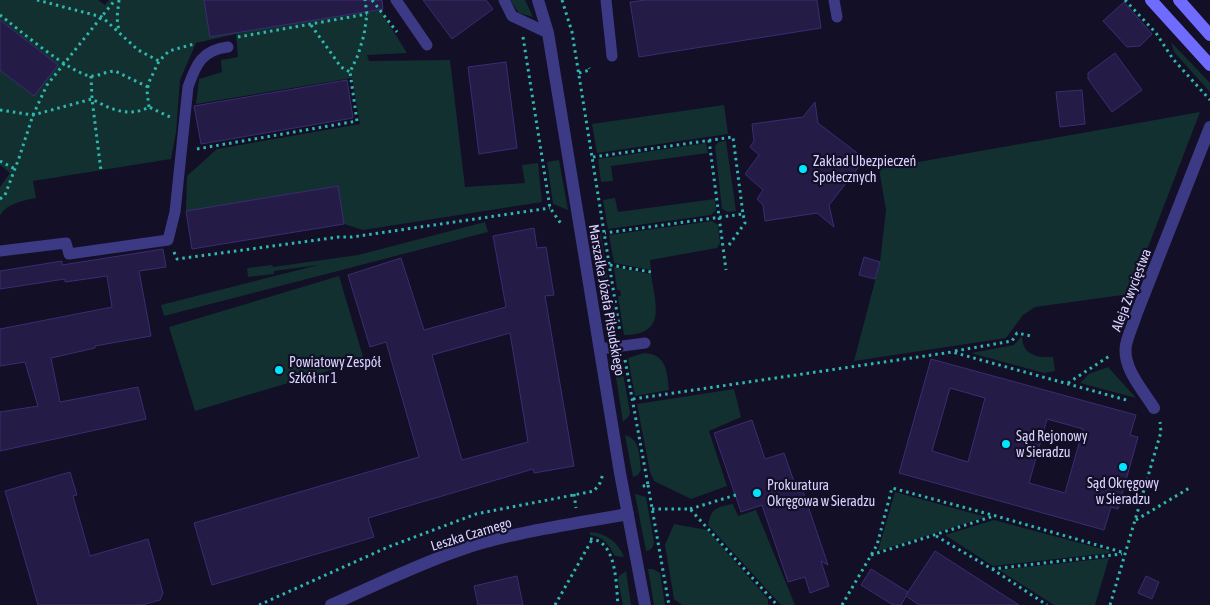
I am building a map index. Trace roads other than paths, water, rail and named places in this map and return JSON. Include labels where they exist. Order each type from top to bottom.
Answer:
[{"type":"main road","points":[[1151,0],[1210,65]]},
{"type":"main road","points":[[1179,0],[1210,35]]},
{"type":"street","name":"Marszałka Józefa Piłsudskiego","points":[[538,0],[548,33],[644,605]]},
{"type":"street","name":"Aleja Zwycięstwa","points":[[1154,408],[1126,359],[1126,345],[1136,315],[1210,128]]},
{"type":"street","name":"Leszka Czarnego","points":[[338,604],[395,576],[461,549],[510,537],[628,514]]},
{"type":"lane","points":[[396,0],[427,45]]},
{"type":"lane","points":[[504,0],[512,16],[548,33]]},
{"type":"lane","points":[[606,0],[612,56]]},
{"type":"lane","points":[[834,0],[837,17]]},
{"type":"lane","points":[[0,251],[66,243],[68,254],[168,240],[175,212],[188,87],[194,69],[202,57],[215,48],[228,46]]},
{"type":"lane","points":[[600,350],[645,343]]},
{"type":"place","name":"Zakład Ubezpieczeń Społecznych","points":[[803,169]]},
{"type":"place","name":"Powiatowy Zespół Szkół nr 1","points":[[279,370]]},
{"type":"place","name":"Sąd Rejonowy w Sieradzu","points":[[1006,444]]},
{"type":"place","name":"Sąd Okręgowy w Sieradzu","points":[[1123,467]]},
{"type":"place","name":"Prokuratura Okręgowa w Sieradzu","points":[[757,493]]}]
